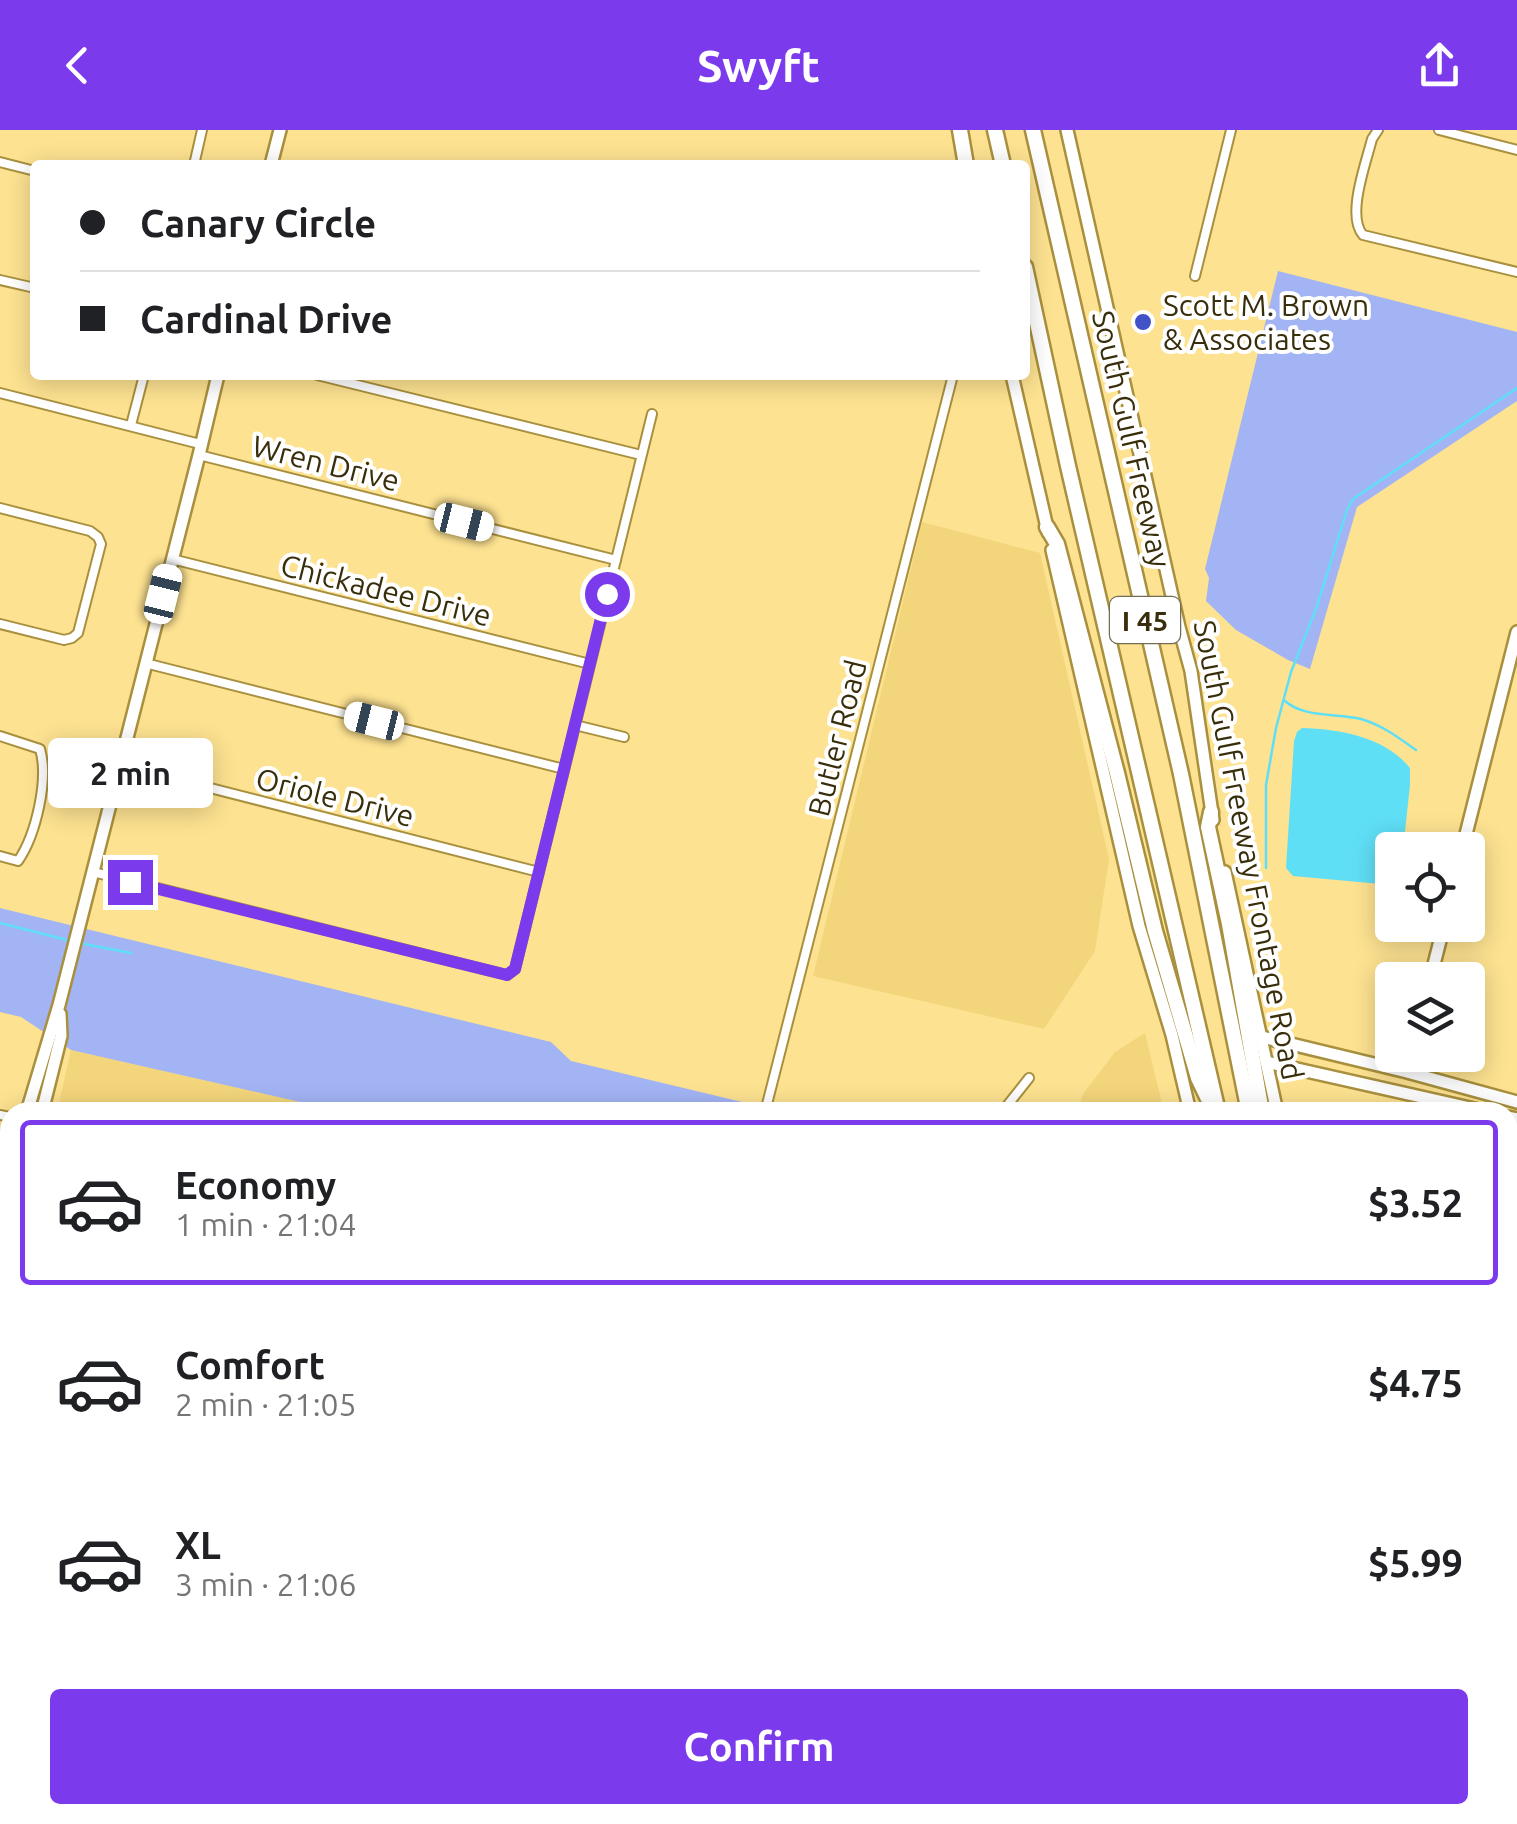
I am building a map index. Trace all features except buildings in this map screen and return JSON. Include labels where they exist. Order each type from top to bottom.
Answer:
[{"type":"highway","points":[[959,130],[965,160]]},
{"type":"highway","points":[[995,130],[1001,160]]},
{"type":"highway","name":"South Gulf Freeway","points":[[1033,130],[1180,774],[1247,1102]]},
{"type":"highway","name":"I 45","points":[[1030,291],[1214,1102]]},
{"type":"highway","points":[[1047,528],[1058,544],[1154,931],[1198,1078],[1211,1102]]},
{"type":"highway","points":[[1211,812],[1208,827],[1230,924],[1260,1102]]},
{"type":"street","points":[[195,160],[202,130]]},
{"type":"street","points":[[272,160],[280,130]]},
{"type":"street","name":"South Gulf Freeway Frontage Road","points":[[1067,130],[1192,671],[1211,812],[1275,1102]]},
{"type":"street","points":[[1196,276],[1231,130]]},
{"type":"street","points":[[1439,130],[1517,150]]},
{"type":"street","points":[[1376,133],[1354,214],[1357,228],[1363,234],[1517,272]]},
{"type":"street","points":[[0,162],[30,170]]},
{"type":"street","points":[[0,280],[30,287]]},
{"type":"street","points":[[131,426],[143,380]]},
{"type":"street","points":[[31,1102],[71,959],[217,380]]},
{"type":"street","points":[[337,380],[641,455]]},
{"type":"street","name":"Butler Road","points":[[769,1102],[952,380]]},
{"type":"street","points":[[1013,380],[1099,760],[1188,1102]]},
{"type":"street","name":"Wren Drive","points":[[0,393],[616,560]]},
{"type":"street","points":[[93,872],[510,974],[515,969],[652,414]]},
{"type":"street","points":[[0,508],[90,531],[101,544],[78,633],[72,638],[64,640],[0,624]]},
{"type":"street","name":"Chickadee Drive","points":[[172,559],[590,664]]},
{"type":"street","points":[[1467,832],[1517,632]]},
{"type":"street","points":[[146,663],[564,769]]},
{"type":"street","points":[[575,725],[624,737]]},
{"type":"street","points":[[0,736],[40,749],[44,763],[27,848],[18,861],[0,856]]},
{"type":"street","name":"Oriole Drive","points":[[120,765],[539,872]]},
{"type":"street","points":[[44,1102],[60,1036],[59,1004]]},
{"type":"street","points":[[1262,1037],[1375,1064]]},
{"type":"street","points":[[1266,1062],[1445,1102]]},
{"type":"street","points":[[1402,1092],[1406,1072],[1517,1102]]},
{"type":"street","points":[[1010,1102],[1028,1078]]},
{"type":"shaded area","points":[[1278,271],[1517,332],[1517,401],[1357,507],[1310,669],[1236,630],[1206,601],[1209,578],[1205,569]]},
{"type":"shaded area","points":[[922,522],[1040,553],[1109,859],[1095,951],[1044,1029],[813,976]]},
{"type":"shaded area","points":[[1302,728],[1331,730],[1361,737],[1388,749],[1410,768],[1405,832],[1375,832],[1375,883],[1293,876],[1286,868],[1297,732]]},
{"type":"shaded area","points":[[0,908],[551,1042],[571,1061],[742,1102],[300,1102],[71,1050],[21,1017],[0,1012]]},
{"type":"shaded area","points":[[1145,1033],[1162,1102],[1081,1102],[1115,1052]]},
{"type":"shaded area","points":[[71,1050],[300,1102],[59,1102]]},
{"type":"waterway","points":[[1266,868],[1266,785],[1276,728],[1291,672],[1316,609],[1347,510],[1353,499],[1517,388]]},
{"type":"waterway","points":[[1285,701],[1311,713],[1369,722],[1416,750]]},
{"type":"waterway","points":[[0,923],[71,941]]},
{"type":"waterway","points":[[79,943],[131,953]]},
{"type":"place","name":"Scott M. Brown & Associates","points":[[1143,322]]},
{"type":"route","points":[[130,882],[510,974],[515,969],[607,594]]}]
